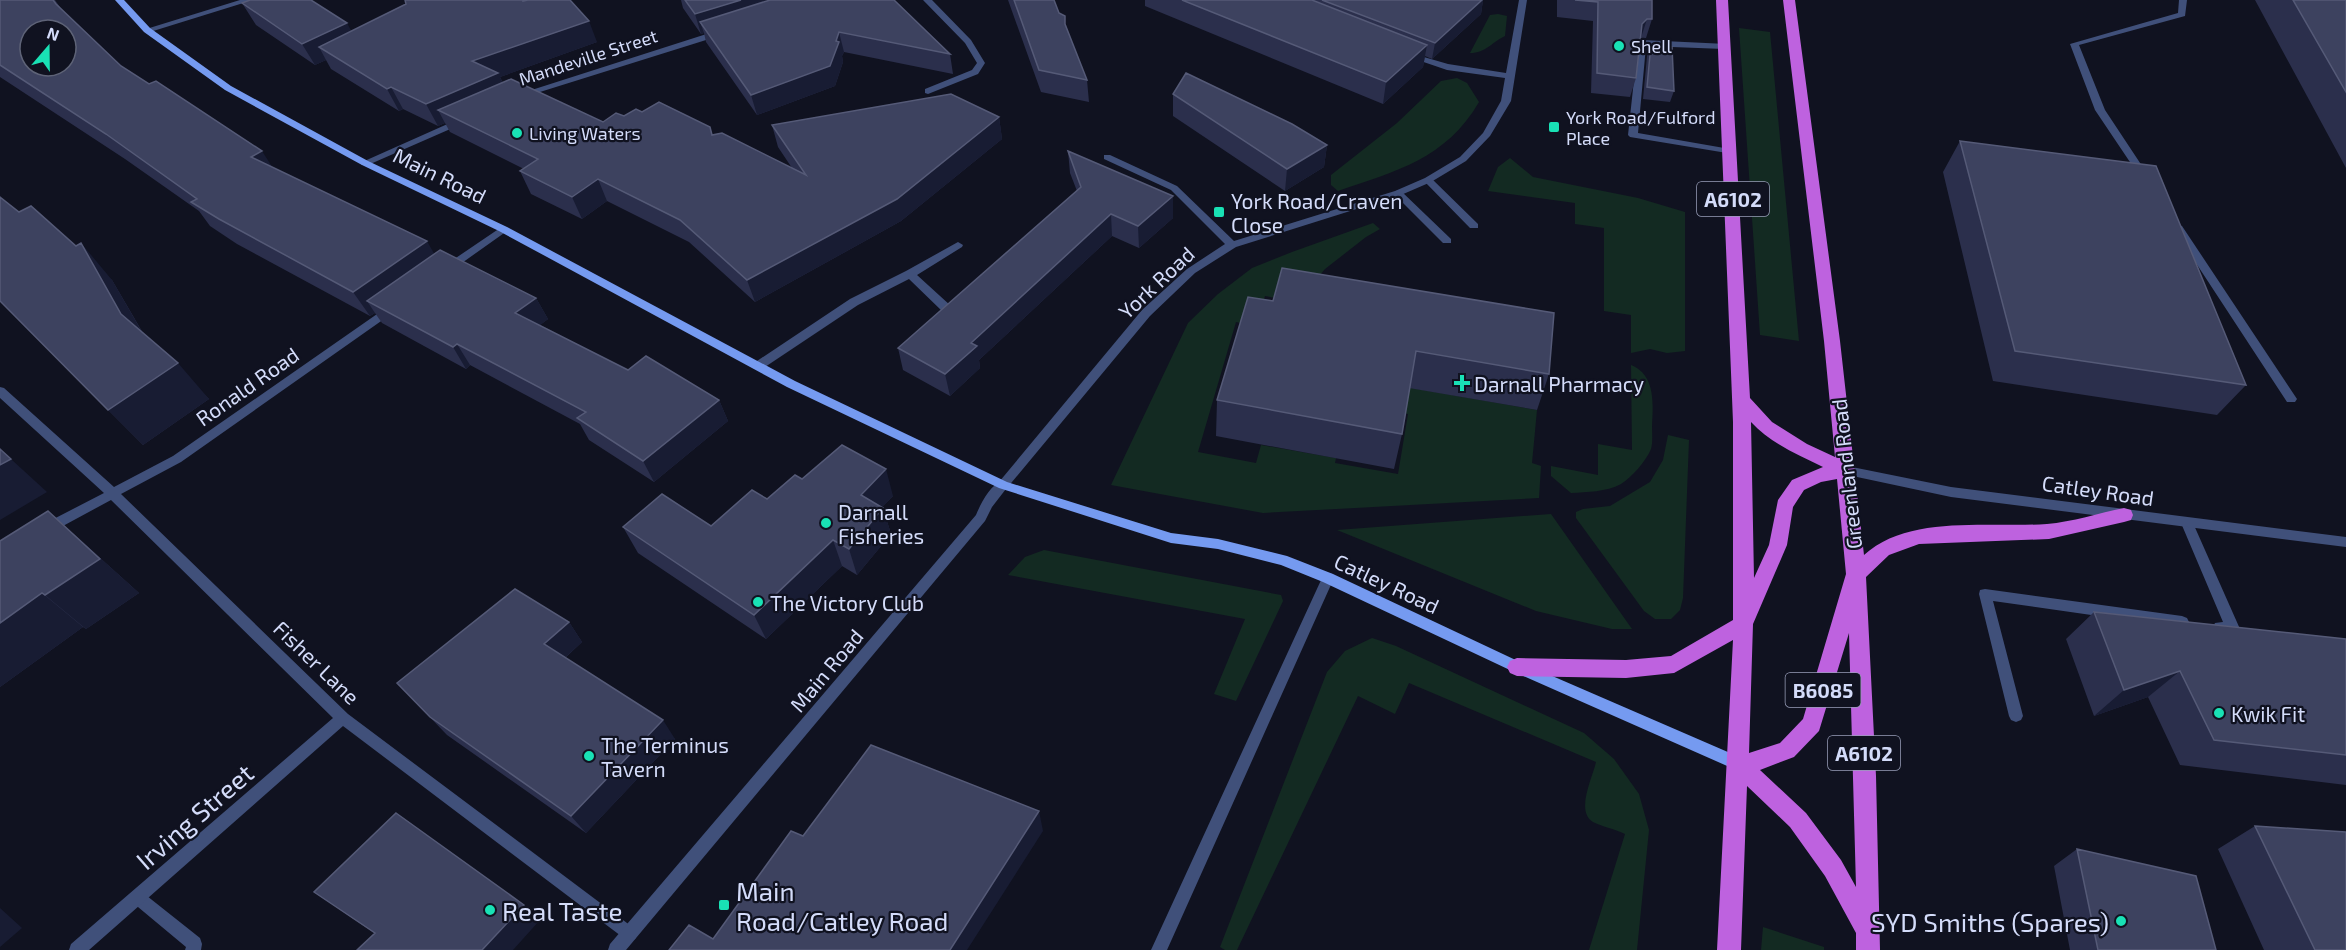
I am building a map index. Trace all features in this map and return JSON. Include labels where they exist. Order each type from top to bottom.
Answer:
[{"type":"highway","name":"A6102","points":[[1722,0],[1744,483],[1739,764],[1729,950]]},
{"type":"highway","name":"Greenland Road","points":[[1789,0],[1846,471],[1856,574],[1865,776],[1868,941]]},
{"type":"highway","points":[[1740,399],[1766,427],[1801,449],[1846,471]]},
{"type":"highway","points":[[1517,667],[1626,669],[1674,664],[1743,624],[1778,545],[1784,505],[1798,485],[1818,475],[1846,471]]},
{"type":"highway","points":[[1856,574],[1882,550],[1918,536],[2049,531],[2124,515]]},
{"type":"highway","name":"B6085","points":[[1739,764],[1758,761],[1787,750],[1812,724],[1856,574]]},
{"type":"highway","points":[[1739,764],[1798,820],[1833,868],[1868,941]]},
{"type":"main road","name":"Main Road","points":[[119,0],[147,30],[228,88],[365,163],[503,229],[791,384],[1003,485]]},
{"type":"main road","name":"Catley Road","points":[[1003,485],[1043,500],[1089,511],[1171,538],[1218,544],[1283,560],[1328,578],[1517,667],[1739,764]]},
{"type":"street","points":[[147,30],[249,0]]},
{"type":"street","points":[[927,0],[968,42],[981,63],[975,72],[928,91]]},
{"type":"street","name":"York Road","points":[[1003,485],[1146,313],[1191,271],[1232,245],[1398,193],[1428,180],[1463,159],[1487,134],[1506,101],[1522,0]]},
{"type":"street","points":[[2146,180],[2100,110],[2074,44],[2182,14],[2183,0]]},
{"type":"street","name":"Mandeville Street","points":[[510,100],[569,79],[728,30]]},
{"type":"street","points":[[1724,46],[1642,43],[1634,135],[1730,152]]},
{"type":"street","points":[[1404,53],[1447,67],[1511,76]]},
{"type":"street","points":[[365,163],[469,118]]},
{"type":"street","points":[[1107,157],[1174,188],[1232,245]]},
{"type":"street","points":[[1428,180],[1474,226]]},
{"type":"street","points":[[1398,193],[1447,241]]},
{"type":"street","points":[[2172,220],[2291,399]]},
{"type":"street","points":[[436,276],[503,229]]},
{"type":"street","points":[[758,366],[854,302],[910,274],[958,245]]},
{"type":"street","points":[[910,274],[947,309]]},
{"type":"street","name":"Ronald Road","points":[[40,532],[111,492],[177,459],[398,303]]},
{"type":"street","name":"Fisher Lane","points":[[0,391],[111,492],[344,718],[630,934]]},
{"type":"street","name":"Catley Road","points":[[1846,471],[1951,492],[2346,542]]},
{"type":"street","name":"Main Road","points":[[616,950],[981,518],[987,504],[1003,485]]},
{"type":"street","points":[[2016,716],[1985,594],[2233,629],[2187,523]]},
{"type":"street","points":[[1159,950],[1328,578]]},
{"type":"street","name":"Irving Street","points":[[77,950],[344,718]]},
{"type":"street","points":[[137,897],[194,944],[193,950]]},
{"type":"green space","points":[[1490,15],[1507,16],[1505,36],[1485,49],[1470,53]]},
{"type":"green space","points":[[1739,28],[1770,32],[1799,341],[1760,335]]},
{"type":"green space","points":[[1457,78],[1467,83],[1479,102],[1451,137],[1418,160],[1380,177],[1338,191],[1331,185],[1331,175],[1397,123],[1441,81]]},
{"type":"green space","points":[[1510,158],[1533,177],[1638,198],[1685,212],[1685,351],[1667,353],[1650,349],[1631,353],[1631,315],[1604,311],[1604,228],[1575,224],[1575,203],[1488,191],[1498,167]]},
{"type":"green space","points":[[1373,223],[1380,229],[1325,269],[1297,302],[1265,296],[1256,326],[1236,322],[1198,452],[1256,463],[1261,445],[1336,458],[1335,463],[1398,474],[1408,414],[1350,403],[1355,378],[1537,410],[1532,463],[1541,466],[1539,498],[1263,513],[1111,485],[1188,323],[1218,294],[1252,268]]},
{"type":"green space","points":[[1631,365],[1645,376],[1651,391],[1653,409],[1651,449],[1646,459],[1621,484],[1603,490],[1571,493],[1551,476],[1551,466],[1598,475],[1598,444],[1632,450]]},
{"type":"green space","points":[[1668,435],[1689,440],[1683,598],[1680,610],[1671,619],[1655,619],[1644,611],[1576,518],[1576,512],[1610,506],[1650,482],[1663,460]]},
{"type":"green space","points":[[1551,514],[1632,629],[1612,629],[1536,611],[1337,530]]},
{"type":"green space","points":[[1044,550],[1281,595],[1283,601],[1236,701],[1214,694],[1245,619],[1008,575],[1025,557]]},
{"type":"green space","points":[[1372,638],[1396,646],[1584,733],[1614,759],[1639,794],[1649,830],[1637,950],[1589,950],[1625,834],[1593,822],[1585,810],[1596,762],[1409,683],[1395,714],[1358,696],[1237,950],[1225,950],[1220,947],[1327,672],[1345,651]]},
{"type":"green space","points":[[1763,927],[1824,947],[1824,950],[1761,950]]},
{"type":"building","points":[[0,0],[53,0],[71,18],[18,18],[18,77],[0,65]]},
{"type":"building","points":[[250,0],[311,0],[347,23],[302,44],[242,3]]},
{"type":"building","points":[[405,0],[570,0],[589,21],[472,61],[498,73],[426,104],[391,87],[387,89],[319,47],[406,4]]},
{"type":"building","points":[[685,0],[741,0],[695,14]]},
{"type":"building","points":[[770,0],[894,0],[950,54],[839,32],[836,41],[839,42],[830,66],[751,95],[700,22]]},
{"type":"building","points":[[1014,0],[1054,0],[1059,13],[1065,16],[1065,24],[1087,80],[1039,70]]},
{"type":"building","points":[[1182,0],[1312,0],[1427,45],[1386,82]]},
{"type":"building","points":[[1322,0],[1482,0],[1435,43]]},
{"type":"building","points":[[1575,0],[1652,0],[1652,19],[1647,19],[1642,24],[1636,78],[1597,73],[1598,2]]},
{"type":"building","points":[[2293,0],[2346,0],[2346,92]]},
{"type":"building","points":[[78,25],[121,66],[149,84],[156,81],[262,151],[251,157],[427,241],[353,292],[191,202],[197,199],[106,134],[20,78],[78,78]]},
{"type":"building","points":[[1651,44],[1672,47],[1674,91],[1647,87]]},
{"type":"building","points":[[1186,73],[1292,124],[1327,145],[1287,169],[1173,94]]},
{"type":"building","points":[[511,79],[603,122],[616,113],[624,116],[636,109],[642,112],[659,102],[710,127],[712,135],[722,133],[806,175],[772,125],[951,94],[999,117],[897,199],[747,280],[680,220],[598,179],[572,197],[520,171],[538,159],[438,110]]},
{"type":"building","points":[[1960,141],[2156,166],[2246,385],[2015,351]]},
{"type":"building","points":[[1068,151],[1173,196],[1138,226],[1111,214],[971,343],[977,346],[945,374],[898,348],[1081,187]]},
{"type":"building","points":[[0,197],[19,212],[31,206],[76,246],[81,243],[121,314],[178,363],[108,410],[0,301]]},
{"type":"building","points":[[440,250],[536,298],[515,313],[628,370],[646,356],[719,400],[643,461],[577,418],[586,412],[457,344],[453,347],[367,301]]},
{"type":"building","points":[[1282,268],[1554,313],[1549,374],[1416,351],[1402,434],[1217,400],[1248,297],[1273,301]]},
{"type":"building","points":[[842,445],[886,469],[861,495],[883,508],[849,549],[833,540],[754,615],[623,527],[662,494],[711,526],[752,490],[767,499],[795,475],[802,479]]},
{"type":"building","points":[[0,449],[11,459],[0,465]]},
{"type":"building","points":[[48,511],[100,559],[45,595],[42,593],[0,623],[0,541]]},
{"type":"building","points":[[515,589],[569,622],[544,644],[663,720],[571,816],[430,717],[397,683]]},
{"type":"building","points":[[2094,612],[2346,639],[2346,755],[2214,740],[2180,671],[2124,690]]},
{"type":"building","points":[[871,745],[1039,811],[950,950],[669,950],[689,925],[713,939],[791,831],[803,836]]},
{"type":"building","points":[[396,813],[524,905],[482,950],[357,950],[375,933],[314,892]]},
{"type":"building","points":[[2255,826],[2346,832],[2346,950],[2315,950]]},
{"type":"building","points":[[2077,849],[2196,876],[2216,950],[2098,950]]},
{"type":"place","name":"Shell","points":[[1619,46]]},
{"type":"place","name":"York Road/Fulford Place","points":[[1554,127]]},
{"type":"place","name":"Living Waters","points":[[517,133]]},
{"type":"place","name":"York Road/Craven Close","points":[[1219,212]]},
{"type":"place","name":"Darnall Pharmacy","points":[[1462,383]]},
{"type":"place","name":"Darnall Fisheries","points":[[826,523]]},
{"type":"place","name":"The Victory Club","points":[[758,602]]},
{"type":"place","name":"Kwik Fit","points":[[2219,713]]},
{"type":"place","name":"The Terminus Tavern","points":[[589,756]]},
{"type":"place","name":"Main Road/Catley Road","points":[[724,905]]},
{"type":"place","name":"Real Taste","points":[[490,910]]},
{"type":"place","name":"SYD Smiths (Spares)","points":[[2121,921]]}]
